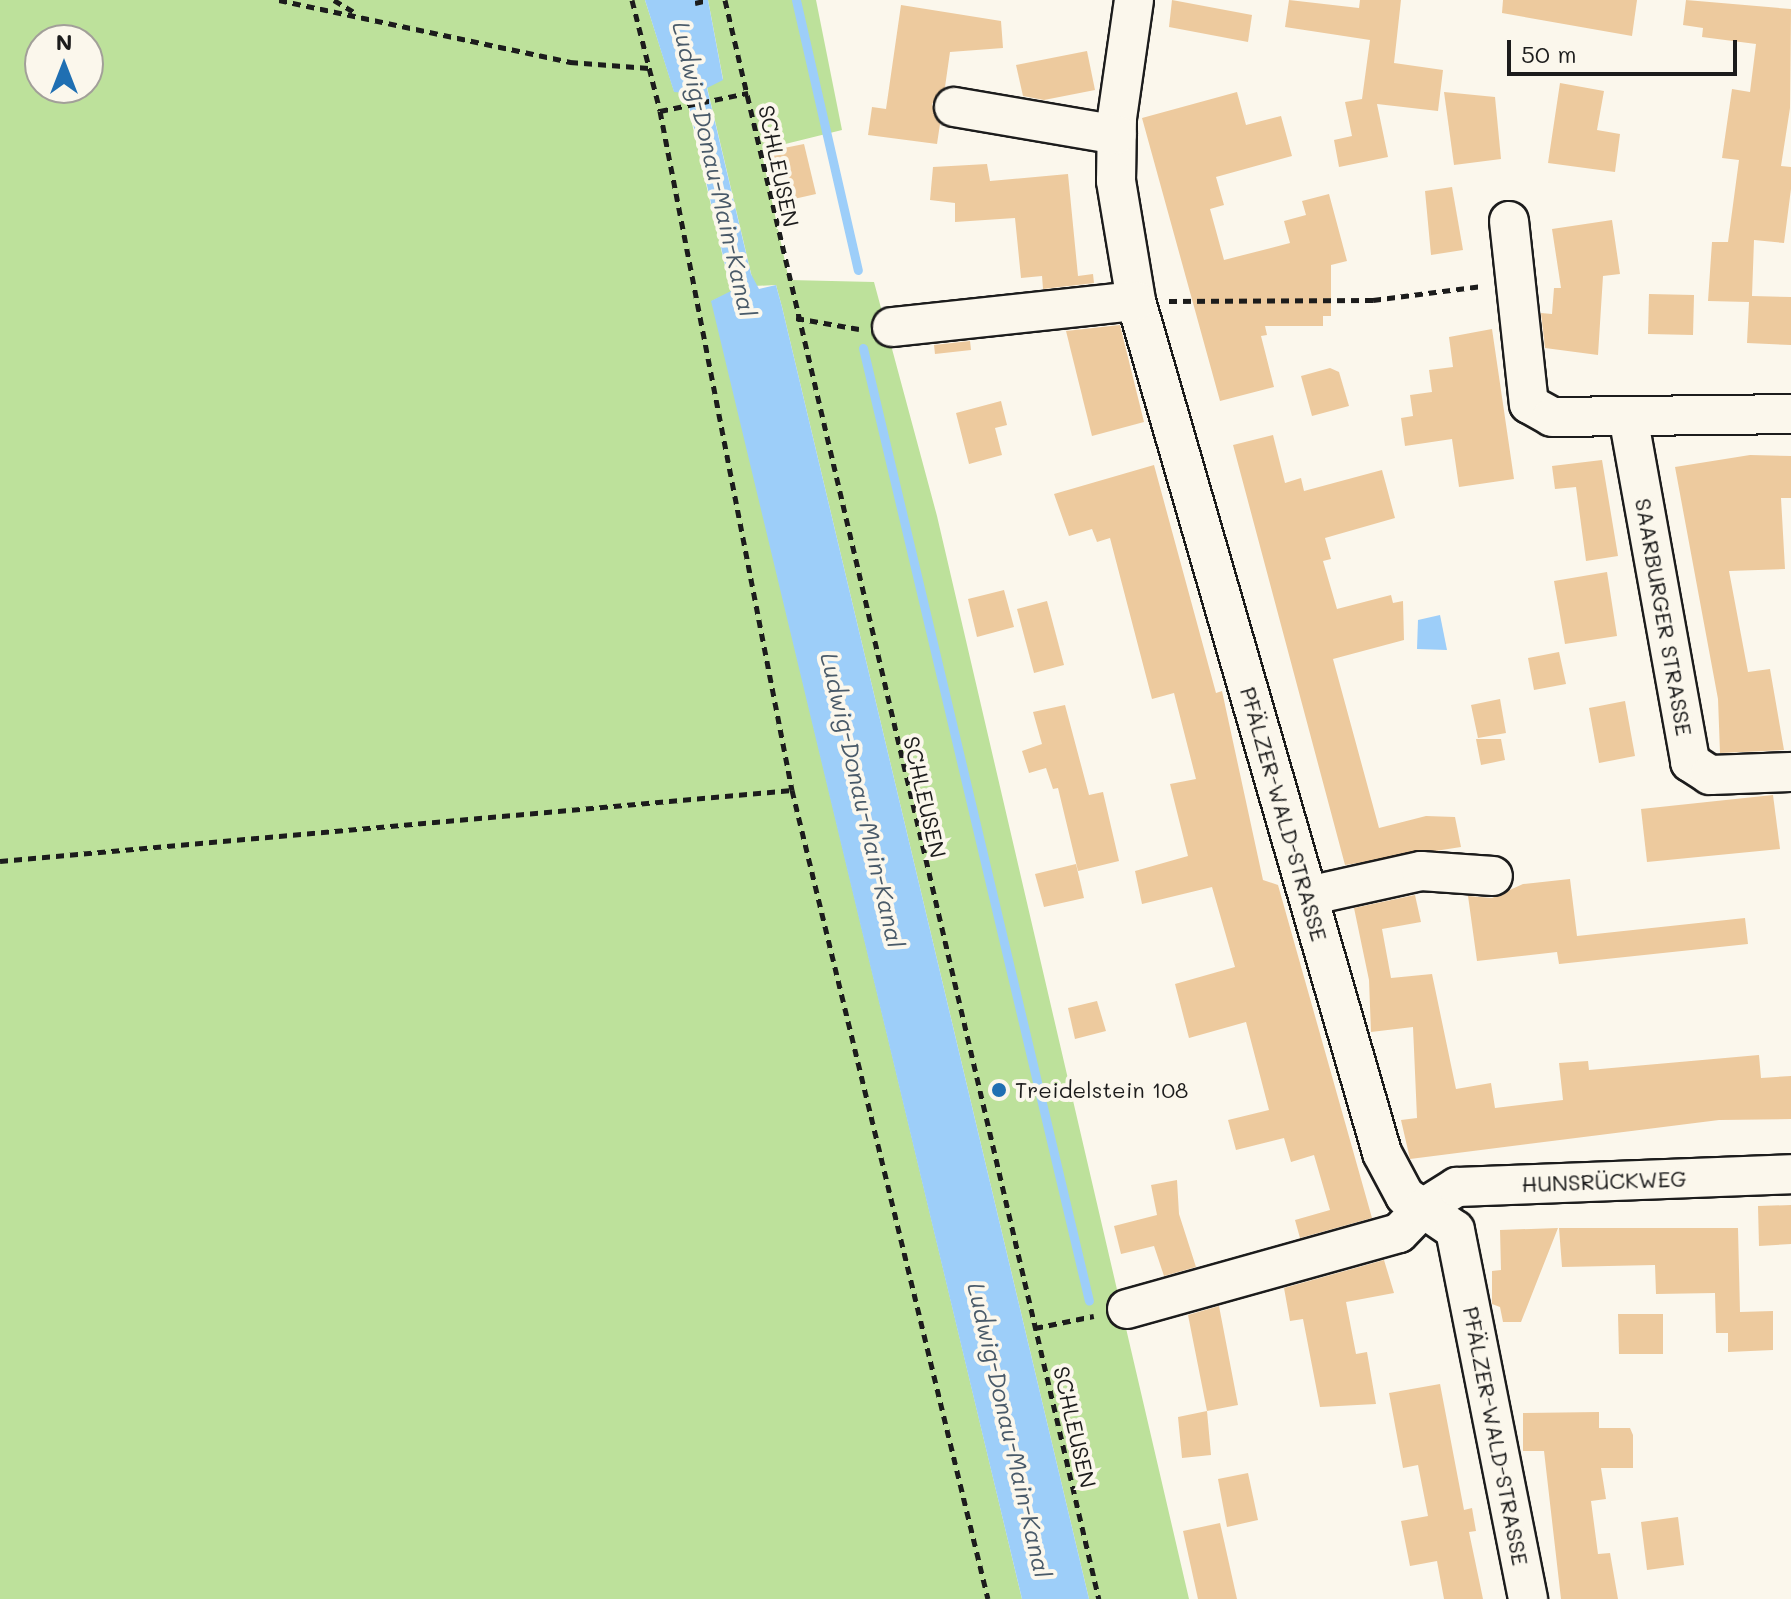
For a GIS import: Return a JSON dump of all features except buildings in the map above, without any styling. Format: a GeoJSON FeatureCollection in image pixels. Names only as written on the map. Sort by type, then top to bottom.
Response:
{"type":"FeatureCollection","features":[{"type":"Feature","properties":{"kind":"street","name":"PFÄLZER-WALD-STRASSE"},"geometry":{"type":"LineString","coordinates":[[1134,0],[1117,135],[1118,197],[1136,301],[1382,1153],[1405,1196],[1455,1230],[1459,1243],[1528,1599]]}},
{"type":"Feature","properties":{"kind":"street"},"geometry":{"type":"LineString","coordinates":[[954,107],[1117,135]]}},
{"type":"Feature","properties":{"kind":"street"},"geometry":{"type":"LineString","coordinates":[[1509,221],[1511,283],[1529,404],[1552,417],[1791,414]]}},
{"type":"Feature","properties":{"kind":"street"},"geometry":{"type":"LineString","coordinates":[[892,327],[1136,301]]}},
{"type":"Feature","properties":{"kind":"street","name":"SAARBURGER STRASSE"},"geometry":{"type":"LineString","coordinates":[[1628,416],[1690,762],[1710,775],[1791,772]]}},
{"type":"Feature","properties":{"kind":"street"},"geometry":{"type":"LineString","coordinates":[[1308,896],[1421,871],[1493,876]]}},
{"type":"Feature","properties":{"kind":"street","name":"HUNSRÜCKWEG"},"geometry":{"type":"LineString","coordinates":[[1127,1309],[1399,1233],[1423,1208],[1457,1187],[1791,1174]]}},
{"type":"Feature","properties":{"kind":"path"},"geometry":{"type":"LineString","coordinates":[[279,0],[570,62],[649,68]]}},
{"type":"Feature","properties":{"kind":"path"},"geometry":{"type":"LineString","coordinates":[[334,0],[363,17]]}},
{"type":"Feature","properties":{"kind":"path"},"geometry":{"type":"LineString","coordinates":[[632,0],[660,111],[792,790],[988,1599]]}},
{"type":"Feature","properties":{"kind":"path"},"geometry":{"type":"LineString","coordinates":[[695,3],[708,0]]}},
{"type":"Feature","properties":{"kind":"path","name":"SCHLEUSEN"},"geometry":{"type":"LineString","coordinates":[[725,0],[796,318],[1099,1599]]}},
{"type":"Feature","properties":{"kind":"path"},"geometry":{"type":"LineString","coordinates":[[660,111],[748,93]]}},
{"type":"Feature","properties":{"kind":"path"},"geometry":{"type":"LineString","coordinates":[[1136,301],[1373,300],[1511,283]]}},
{"type":"Feature","properties":{"kind":"path"},"geometry":{"type":"LineString","coordinates":[[796,318],[847,330],[892,327]]}},
{"type":"Feature","properties":{"kind":"path"},"geometry":{"type":"LineString","coordinates":[[0,861],[792,790]]}},
{"type":"Feature","properties":{"kind":"path"},"geometry":{"type":"LineString","coordinates":[[1035,1328],[1127,1309]]}},
{"type":"Feature","properties":{"kind":"green space"},"geometry":{"type":"Polygon","coordinates":[[[0,0],[645,0],[674,91],[685,93],[731,292],[712,301],[1022,1599],[0,1599],[0,0]]]}},
{"type":"Feature","properties":{"kind":"green space"},"geometry":{"type":"Polygon","coordinates":[[[708,0],[816,0],[842,130],[761,150],[789,280],[874,282],[937,516],[1189,1599],[1089,1599],[782,307],[776,285],[754,286],[707,87],[723,79],[708,0]]]}},
{"type":"Feature","properties":{"kind":"water","name":"Ludwig-Donau-Main-Kanal"},"geometry":{"type":"Polygon","coordinates":[[[645,0],[708,0],[723,80],[707,88],[751,274],[759,289],[776,285],[782,307],[1089,1599],[1022,1599],[711,301],[731,291],[686,93],[674,92],[645,0]]]}},
{"type":"Feature","properties":{"kind":"water"},"geometry":{"type":"Polygon","coordinates":[[[1440,615],[1447,650],[1417,649],[1418,620],[1440,615]]]}},
{"type":"Feature","properties":{"kind":"waterway"},"geometry":{"type":"LineString","coordinates":[[796,0],[858,270]]}},
{"type":"Feature","properties":{"kind":"waterway"},"geometry":{"type":"LineString","coordinates":[[863,348],[1089,1301]]}},
{"type":"Feature","properties":{"kind":"place","name":"Treidelstein 108"},"geometry":{"type":"Point","coordinates":[999,1090]}}]}
